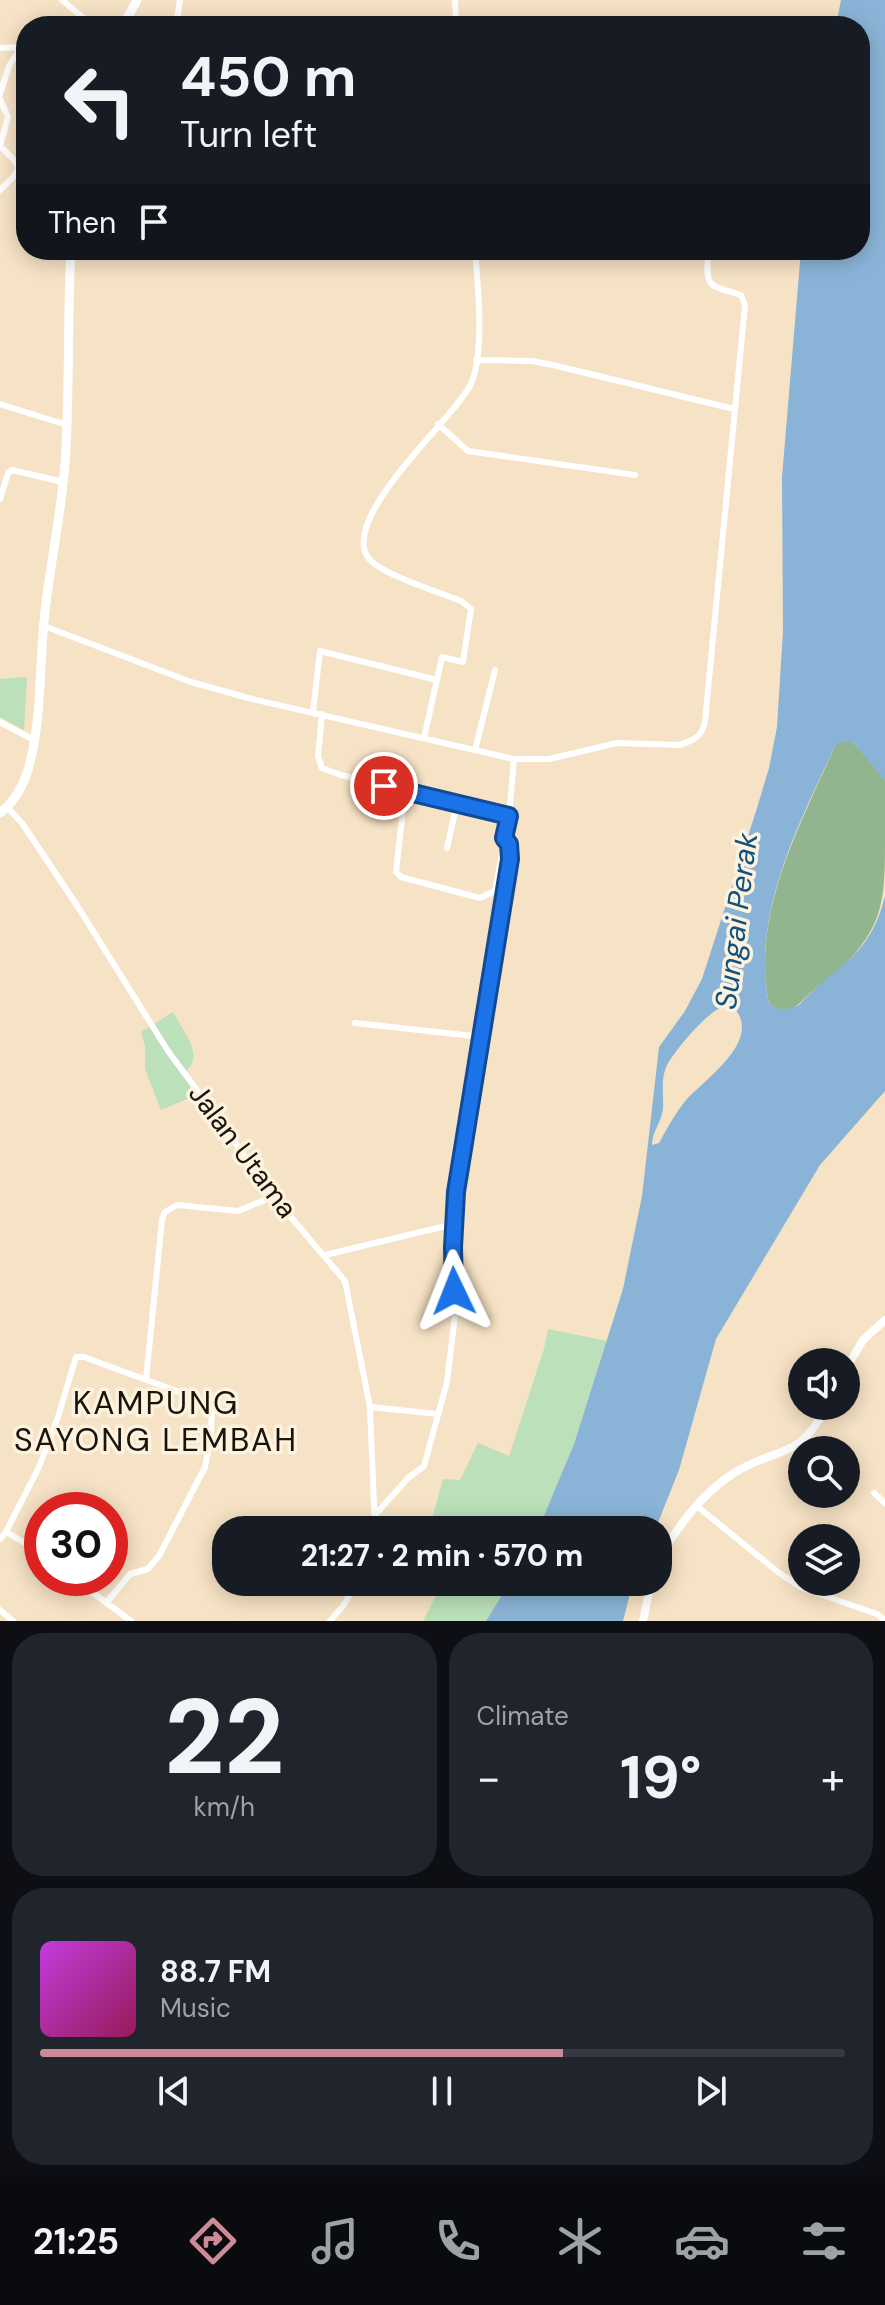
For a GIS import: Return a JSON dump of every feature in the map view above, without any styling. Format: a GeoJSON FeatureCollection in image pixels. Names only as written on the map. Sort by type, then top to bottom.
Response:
{"type":"FeatureCollection","features":[{"type":"Feature","properties":{"kind":"main road"},"geometry":{"type":"LineString","coordinates":[[4,810],[23,782],[34,740],[44,626],[63,482],[70,260]]}},
{"type":"Feature","properties":{"kind":"street"},"geometry":{"type":"LineString","coordinates":[[62,0],[81,16]]}},
{"type":"Feature","properties":{"kind":"street"},"geometry":{"type":"LineString","coordinates":[[16,58],[9,66],[0,97],[8,117],[0,146],[16,162]]}},
{"type":"Feature","properties":{"kind":"street"},"geometry":{"type":"LineString","coordinates":[[0,190],[16,176]]}},
{"type":"Feature","properties":{"kind":"street"},"geometry":{"type":"LineString","coordinates":[[424,738],[442,657],[463,662],[471,609],[461,601],[376,565],[369,559],[364,545],[368,526],[379,503],[410,458],[467,392],[476,360],[476,260]]}},
{"type":"Feature","properties":{"kind":"street"},"geometry":{"type":"LineString","coordinates":[[44,626],[191,682],[514,759],[549,759],[617,743],[680,745],[699,737],[703,731],[744,299],[741,295],[711,286],[708,260]]}},
{"type":"Feature","properties":{"kind":"street"},"geometry":{"type":"LineString","coordinates":[[476,360],[532,361],[734,409]]}},
{"type":"Feature","properties":{"kind":"street"},"geometry":{"type":"LineString","coordinates":[[0,404],[67,425]]}},
{"type":"Feature","properties":{"kind":"street"},"geometry":{"type":"LineString","coordinates":[[438,424],[468,451],[635,475]]}},
{"type":"Feature","properties":{"kind":"street"},"geometry":{"type":"LineString","coordinates":[[0,498],[8,473],[12,470],[63,482]]}},
{"type":"Feature","properties":{"kind":"street"},"geometry":{"type":"LineString","coordinates":[[313,712],[320,651],[437,680]]}},
{"type":"Feature","properties":{"kind":"street"},"geometry":{"type":"LineString","coordinates":[[475,750],[495,670]]}},
{"type":"Feature","properties":{"kind":"street"},"geometry":{"type":"LineString","coordinates":[[322,714],[318,756],[322,768],[509,816]]}},
{"type":"Feature","properties":{"kind":"street"},"geometry":{"type":"LineString","coordinates":[[0,722],[34,740]]}},
{"type":"Feature","properties":{"kind":"street"},"geometry":{"type":"LineString","coordinates":[[405,791],[396,872],[401,877],[480,898],[489,896],[495,891],[509,816],[514,759]]}},
{"type":"Feature","properties":{"kind":"street"},"geometry":{"type":"LineString","coordinates":[[447,848],[457,803]]}},
{"type":"Feature","properties":{"kind":"street","name":"Jalan Utama"},"geometry":{"type":"LineString","coordinates":[[4,810],[22,823],[168,1051],[272,1197],[345,1281],[370,1407],[376,1514]]}},
{"type":"Feature","properties":{"kind":"street"},"geometry":{"type":"LineString","coordinates":[[376,1514],[408,1478],[424,1466],[447,1382],[453,1336],[456,1192],[510,859],[509,844],[504,838]]}},
{"type":"Feature","properties":{"kind":"street"},"geometry":{"type":"LineString","coordinates":[[355,1023],[483,1037]]}},
{"type":"Feature","properties":{"kind":"street"},"geometry":{"type":"LineString","coordinates":[[146,1379],[165,1212],[177,1205],[238,1211],[272,1197]]}},
{"type":"Feature","properties":{"kind":"street"},"geometry":{"type":"LineString","coordinates":[[325,1255],[454,1224]]}},
{"type":"Feature","properties":{"kind":"street"},"geometry":{"type":"LineString","coordinates":[[858,1348],[885,1320]]}},
{"type":"Feature","properties":{"kind":"street"},"geometry":{"type":"LineString","coordinates":[[0,1539],[44,1455],[74,1359],[84,1357],[212,1404],[211,1437],[205,1467],[159,1556],[148,1569],[130,1574],[106,1603]]}},
{"type":"Feature","properties":{"kind":"street"},"geometry":{"type":"LineString","coordinates":[[370,1407],[438,1414]]}},
{"type":"Feature","properties":{"kind":"street"},"geometry":{"type":"LineString","coordinates":[[672,1535],[733,1474],[798,1446],[820,1420]]}},
{"type":"Feature","properties":{"kind":"street"},"geometry":{"type":"LineString","coordinates":[[874,1493],[885,1503]]}},
{"type":"Feature","properties":{"kind":"street"},"geometry":{"type":"LineString","coordinates":[[698,1507],[800,1587],[877,1614],[885,1620]]}},
{"type":"Feature","properties":{"kind":"street"},"geometry":{"type":"LineString","coordinates":[[6,1532],[24,1542]]}},
{"type":"Feature","properties":{"kind":"street"},"geometry":{"type":"LineString","coordinates":[[97,1596],[131,1621]]}},
{"type":"Feature","properties":{"kind":"street"},"geometry":{"type":"LineString","coordinates":[[330,1621],[349,1596]]}},
{"type":"Feature","properties":{"kind":"street"},"geometry":{"type":"LineString","coordinates":[[643,1621],[648,1596]]}},
{"type":"Feature","properties":{"kind":"street"},"geometry":{"type":"LineString","coordinates":[[0,1610],[13,1621]]}},
{"type":"Feature","properties":{"kind":"green space"},"geometry":{"type":"Polygon","coordinates":[[[27,677],[24,730],[0,717],[0,679],[27,677]]]}},
{"type":"Feature","properties":{"kind":"green space"},"geometry":{"type":"Polygon","coordinates":[[[848,740],[854,743],[885,781],[883,894],[874,924],[855,954],[795,1007],[784,1010],[769,1004],[765,970],[772,904],[794,840],[835,746],[848,740]]]}},
{"type":"Feature","properties":{"kind":"green space"},"geometry":{"type":"Polygon","coordinates":[[[173,1012],[193,1050],[191,1065],[185,1072],[199,1094],[161,1110],[145,1069],[145,1045],[141,1032],[173,1012]]]}},
{"type":"Feature","properties":{"kind":"green space"},"geometry":{"type":"Polygon","coordinates":[[[548,1329],[607,1341],[574,1444],[544,1516],[433,1516],[443,1479],[460,1480],[478,1443],[509,1456],[548,1329]]]}},
{"type":"Feature","properties":{"kind":"green space"},"geometry":{"type":"Polygon","coordinates":[[[436,1596],[501,1596],[486,1621],[423,1621],[436,1596]]]}},
{"type":"Feature","properties":{"kind":"water","name":"Sungai Perak"},"geometry":{"type":"Polygon","coordinates":[[[841,0],[885,0],[885,781],[854,743],[842,741],[835,746],[781,871],[772,904],[765,970],[769,1004],[784,1009],[799,1005],[861,947],[878,917],[885,896],[885,1091],[820,1165],[716,1339],[679,1470],[661,1516],[544,1516],[574,1444],[623,1289],[642,1196],[659,1047],[685,1011],[702,979],[769,768],[777,727],[783,631],[782,477],[800,260],[870,260],[870,16],[838,16],[841,0]],[[730,1004],[714,1012],[686,1039],[667,1065],[663,1109],[652,1145],[659,1143],[686,1100],[718,1069],[738,1043],[742,1030],[740,1017],[730,1004]]]}},
{"type":"Feature","properties":{"kind":"water"},"geometry":{"type":"Polygon","coordinates":[[[501,1596],[629,1596],[623,1621],[486,1621],[501,1596]]]}},
{"type":"Feature","properties":{"kind":"district","name":"KAMPUNG SAYONG LEMBAH"},"geometry":{"type":"Point","coordinates":[156,1422]}},
{"type":"Feature","properties":{"kind":"route"},"geometry":{"type":"LineString","coordinates":[[384,786],[509,816],[504,838],[509,844],[510,859],[456,1192],[454,1291]]}}]}
